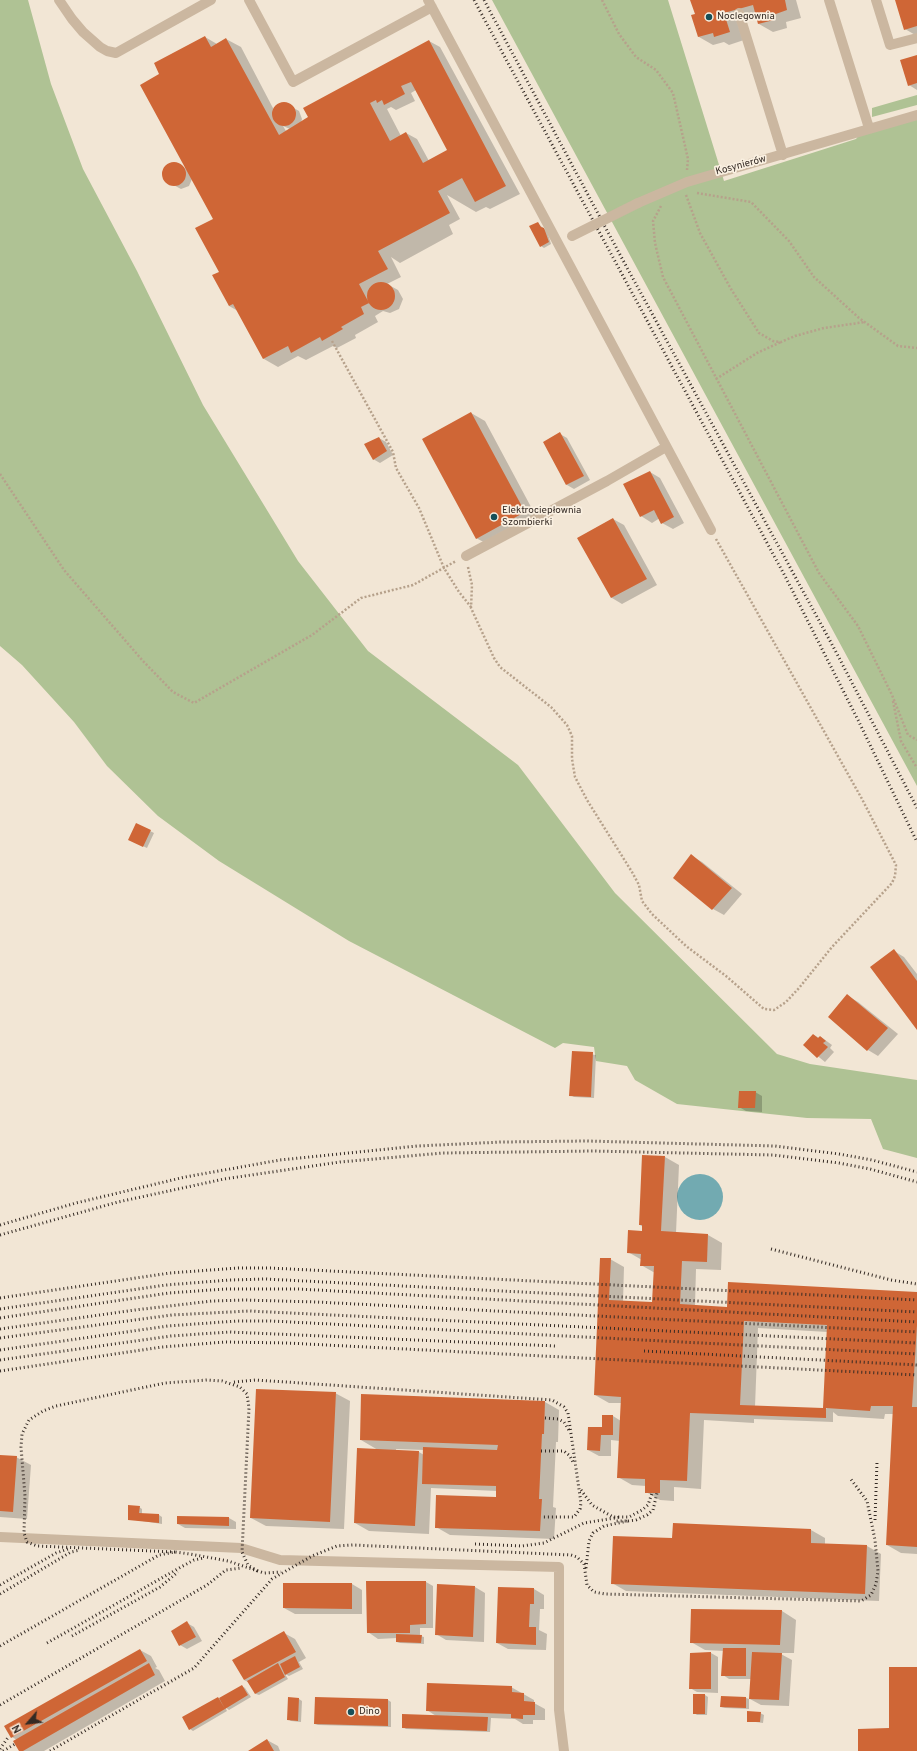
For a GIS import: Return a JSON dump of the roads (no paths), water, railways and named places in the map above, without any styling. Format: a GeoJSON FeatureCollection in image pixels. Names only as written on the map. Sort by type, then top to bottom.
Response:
{"type":"FeatureCollection","features":[{"type":"Feature","properties":{"kind":"street"},"geometry":{"type":"LineString","coordinates":[[59,0],[83,32],[100,47],[107,51],[116,53],[211,0]]}},
{"type":"Feature","properties":{"kind":"street"},"geometry":{"type":"LineString","coordinates":[[249,0],[293,82],[430,3],[711,530]]}},
{"type":"Feature","properties":{"kind":"street"},"geometry":{"type":"LineString","coordinates":[[829,0],[870,128]]}},
{"type":"Feature","properties":{"kind":"street"},"geometry":{"type":"LineString","coordinates":[[876,0],[890,45],[917,38]]}},
{"type":"Feature","properties":{"kind":"street"},"geometry":{"type":"LineString","coordinates":[[739,13],[783,155]]}},
{"type":"Feature","properties":{"kind":"street","name":"Kosynierów"},"geometry":{"type":"LineString","coordinates":[[558,244],[638,203],[783,155],[917,115]]}},
{"type":"Feature","properties":{"kind":"street"},"geometry":{"type":"LineString","coordinates":[[466,556],[607,481],[666,447]]}},
{"type":"Feature","properties":{"kind":"street"},"geometry":{"type":"LineString","coordinates":[[0,1537],[241,1548],[280,1560],[559,1567],[559,1710],[564,1751]]}},
{"type":"Feature","properties":{"kind":"water"},"geometry":{"type":"Polygon","coordinates":[[[695,1174],[705,1174],[713,1178],[719,1184],[723,1192],[723,1202],[719,1210],[713,1216],[705,1220],[695,1220],[687,1216],[681,1210],[677,1202],[677,1192],[681,1184],[687,1178],[695,1174]]]}},
{"type":"Feature","properties":{"kind":"railway"},"geometry":{"type":"LineString","coordinates":[[474,0],[786,578],[858,720],[917,842]]}},
{"type":"Feature","properties":{"kind":"railway"},"geometry":{"type":"LineString","coordinates":[[484,0],[618,251],[835,650],[917,808]]}},
{"type":"Feature","properties":{"kind":"railway"},"geometry":{"type":"LineString","coordinates":[[0,1225],[76,1203],[185,1177],[280,1160],[417,1146],[502,1142],[587,1141],[775,1146],[839,1154],[872,1160],[917,1172]]}},
{"type":"Feature","properties":{"kind":"railway"},"geometry":{"type":"LineString","coordinates":[[0,1235],[118,1202],[224,1179],[340,1162],[443,1153],[593,1151],[773,1155],[839,1163],[870,1169],[917,1182]]}},
{"type":"Feature","properties":{"kind":"railway"},"geometry":{"type":"LineString","coordinates":[[771,1249],[891,1280],[917,1284]]}},
{"type":"Feature","properties":{"kind":"railway"},"geometry":{"type":"LineString","coordinates":[[0,1298],[170,1273],[238,1268],[270,1268],[917,1300]]}},
{"type":"Feature","properties":{"kind":"railway"},"geometry":{"type":"LineString","coordinates":[[0,1309],[166,1285],[265,1279],[917,1312]]}},
{"type":"Feature","properties":{"kind":"railway"},"geometry":{"type":"LineString","coordinates":[[0,1318],[169,1293],[225,1289],[298,1289],[917,1322]]}},
{"type":"Feature","properties":{"kind":"railway"},"geometry":{"type":"LineString","coordinates":[[0,1329],[135,1310],[212,1301],[244,1300],[316,1302],[917,1332]]}},
{"type":"Feature","properties":{"kind":"railway"},"geometry":{"type":"LineString","coordinates":[[0,1338],[172,1315],[249,1311],[917,1343]]}},
{"type":"Feature","properties":{"kind":"railway"},"geometry":{"type":"LineString","coordinates":[[0,1350],[168,1326],[237,1321],[271,1321],[917,1354]]}},
{"type":"Feature","properties":{"kind":"railway"},"geometry":{"type":"LineString","coordinates":[[0,1360],[171,1336],[229,1332],[556,1346]]}},
{"type":"Feature","properties":{"kind":"railway"},"geometry":{"type":"LineString","coordinates":[[0,1371],[162,1347],[225,1342],[287,1343],[917,1375]]}},
{"type":"Feature","properties":{"kind":"railway"},"geometry":{"type":"LineString","coordinates":[[644,1351],[917,1365]]}},
{"type":"Feature","properties":{"kind":"railway"},"geometry":{"type":"LineString","coordinates":[[175,1552],[37,1546],[27,1542],[24,1533],[25,1496],[21,1447],[22,1434],[29,1420],[43,1411],[56,1406],[165,1383],[207,1380],[222,1381],[240,1387],[247,1394],[249,1408],[242,1552],[248,1565],[259,1572]]}},
{"type":"Feature","properties":{"kind":"railway"},"geometry":{"type":"LineString","coordinates":[[234,1382],[256,1380],[552,1400],[564,1407],[568,1413],[581,1503],[580,1509],[574,1517],[541,1517]]}},
{"type":"Feature","properties":{"kind":"railway"},"geometry":{"type":"LineString","coordinates":[[545,1418],[558,1419],[564,1422],[570,1432]]}},
{"type":"Feature","properties":{"kind":"railway"},"geometry":{"type":"LineString","coordinates":[[541,1451],[564,1451],[570,1456],[574,1464]]}},
{"type":"Feature","properties":{"kind":"railway"},"geometry":{"type":"LineString","coordinates":[[875,1520],[877,1462]]}},
{"type":"Feature","properties":{"kind":"railway"},"geometry":{"type":"LineString","coordinates":[[50,1751],[194,1668],[272,1579],[312,1556],[337,1546],[353,1545],[571,1555],[577,1557],[584,1564],[587,1585],[594,1592],[605,1594],[861,1601],[871,1595],[876,1584],[878,1571],[875,1540],[867,1501],[850,1478]]}},
{"type":"Feature","properties":{"kind":"railway"},"geometry":{"type":"LineString","coordinates":[[581,1490],[592,1505],[613,1517],[629,1517],[642,1510],[648,1505],[652,1493]]}},
{"type":"Feature","properties":{"kind":"railway"},"geometry":{"type":"LineString","coordinates":[[628,1521],[636,1520],[647,1515],[653,1510],[657,1493]]}},
{"type":"Feature","properties":{"kind":"railway"},"geometry":{"type":"LineString","coordinates":[[475,1544],[522,1546],[544,1543],[584,1523],[621,1517]]}},
{"type":"Feature","properties":{"kind":"railway"},"geometry":{"type":"LineString","coordinates":[[586,1568],[589,1541],[593,1533],[604,1526],[628,1521],[614,1521]]}},
{"type":"Feature","properties":{"kind":"railway"},"geometry":{"type":"LineString","coordinates":[[0,1585],[56,1553],[68,1549]]}},
{"type":"Feature","properties":{"kind":"railway"},"geometry":{"type":"LineString","coordinates":[[0,1594],[71,1552],[80,1550]]}},
{"type":"Feature","properties":{"kind":"railway"},"geometry":{"type":"LineString","coordinates":[[0,1646],[159,1555],[175,1552],[190,1554],[228,1561],[264,1573],[281,1572]]}},
{"type":"Feature","properties":{"kind":"railway"},"geometry":{"type":"LineString","coordinates":[[47,1643],[181,1567],[194,1560],[204,1558]]}},
{"type":"Feature","properties":{"kind":"railway"},"geometry":{"type":"LineString","coordinates":[[0,1705],[207,1585],[226,1570],[241,1568]]}},
{"type":"Feature","properties":{"kind":"railway"},"geometry":{"type":"LineString","coordinates":[[72,1636],[160,1587],[178,1572]]}},
{"type":"Feature","properties":{"kind":"railway"},"geometry":{"type":"LineString","coordinates":[[0,1749],[9,1736]]}},
{"type":"Feature","properties":{"kind":"railway"},"geometry":{"type":"LineString","coordinates":[[3,1751],[15,1744]]}},
{"type":"Feature","properties":{"kind":"place","name":"Noclegownia"},"geometry":{"type":"Point","coordinates":[709,17]}},
{"type":"Feature","properties":{"kind":"place","name":"Elektrociepłownia Szombierki"},"geometry":{"type":"Point","coordinates":[494,517]}},
{"type":"Feature","properties":{"kind":"place","name":"Dino"},"geometry":{"type":"Point","coordinates":[351,1712]}}]}
